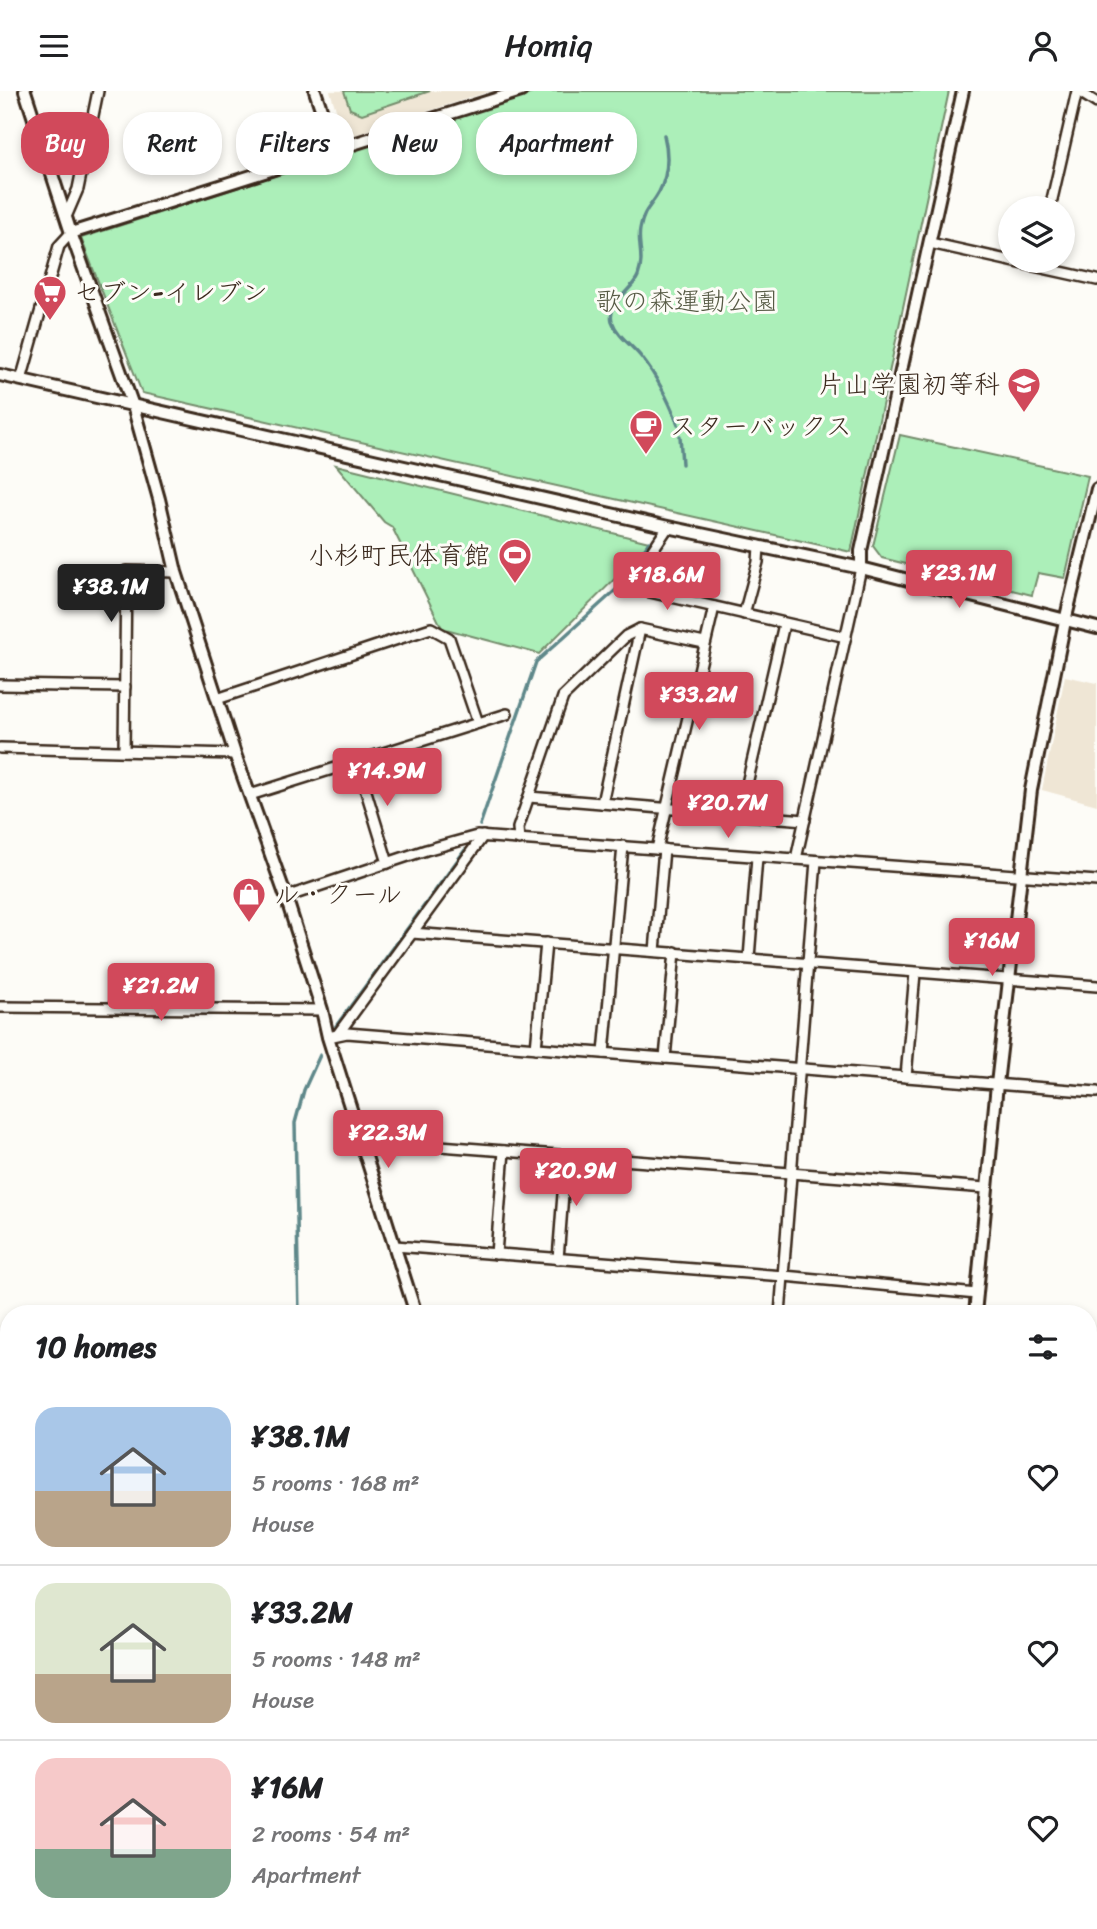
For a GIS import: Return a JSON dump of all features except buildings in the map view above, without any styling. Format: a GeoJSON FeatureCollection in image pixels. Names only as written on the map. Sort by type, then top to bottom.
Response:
{"type":"FeatureCollection","features":[{"type":"Feature","properties":{"kind":"street"},"geometry":{"type":"LineString","coordinates":[[25,91],[71,233],[132,406],[159,499],[176,572],[235,754],[333,1036],[413,1305]]}},
{"type":"Feature","properties":{"kind":"street"},"geometry":{"type":"LineString","coordinates":[[66,217],[78,189],[98,91]]}},
{"type":"Feature","properties":{"kind":"street"},"geometry":{"type":"LineString","coordinates":[[315,91],[322,112]]}},
{"type":"Feature","properties":{"kind":"street"},"geometry":{"type":"LineString","coordinates":[[354,144],[521,91]]}},
{"type":"Feature","properties":{"kind":"street"},"geometry":{"type":"LineString","coordinates":[[796,859],[963,91]]}},
{"type":"Feature","properties":{"kind":"street"},"geometry":{"type":"LineString","coordinates":[[1053,196],[1077,91],[1097,103]]}},
{"type":"Feature","properties":{"kind":"street"},"geometry":{"type":"LineString","coordinates":[[22,380],[59,246],[71,233],[255,175]]}},
{"type":"Feature","properties":{"kind":"street"},"geometry":{"type":"LineString","coordinates":[[930,243],[998,256]]}},
{"type":"Feature","properties":{"kind":"street"},"geometry":{"type":"LineString","coordinates":[[1069,273],[1097,281]]}},
{"type":"Feature","properties":{"kind":"street"},"geometry":{"type":"LineString","coordinates":[[0,375],[668,527],[861,568],[1097,628]]}},
{"type":"Feature","properties":{"kind":"street"},"geometry":{"type":"LineString","coordinates":[[976,1305],[996,1084],[1031,790],[1065,621],[1097,489]]}},
{"type":"Feature","properties":{"kind":"street"},"geometry":{"type":"LineString","coordinates":[[668,527],[628,587],[846,637]]}},
{"type":"Feature","properties":{"kind":"street"},"geometry":{"type":"LineString","coordinates":[[744,614],[758,562],[759,546]]}},
{"type":"Feature","properties":{"kind":"street"},"geometry":{"type":"LineString","coordinates":[[124,751],[126,571],[176,572]]}},
{"type":"Feature","properties":{"kind":"street"},"geometry":{"type":"LineString","coordinates":[[655,951],[666,807],[713,607]]}},
{"type":"Feature","properties":{"kind":"street"},"geometry":{"type":"LineString","coordinates":[[740,814],[784,624]]}},
{"type":"Feature","properties":{"kind":"street"},"geometry":{"type":"LineString","coordinates":[[217,699],[432,628],[449,638],[478,723]]}},
{"type":"Feature","properties":{"kind":"street"},"geometry":{"type":"LineString","coordinates":[[519,840],[518,828],[563,697],[626,636],[640,629],[704,643]]}},
{"type":"Feature","properties":{"kind":"street"},"geometry":{"type":"LineString","coordinates":[[601,803],[640,629]]}},
{"type":"Feature","properties":{"kind":"street"},"geometry":{"type":"LineString","coordinates":[[0,685],[125,687]]}},
{"type":"Feature","properties":{"kind":"street"},"geometry":{"type":"LineString","coordinates":[[250,795],[507,714]]}},
{"type":"Feature","properties":{"kind":"street"},"geometry":{"type":"LineString","coordinates":[[0,748],[235,754]]}},
{"type":"Feature","properties":{"kind":"street"},"geometry":{"type":"LineString","coordinates":[[357,762],[388,863]]}},
{"type":"Feature","properties":{"kind":"street"},"geometry":{"type":"LineString","coordinates":[[529,797],[806,820]]}},
{"type":"Feature","properties":{"kind":"street"},"geometry":{"type":"LineString","coordinates":[[286,897],[426,850],[483,837],[1097,881]]}},
{"type":"Feature","properties":{"kind":"street"},"geometry":{"type":"LineString","coordinates":[[333,1036],[483,837]]}},
{"type":"Feature","properties":{"kind":"street"},"geometry":{"type":"LineString","coordinates":[[604,1053],[623,846]]}},
{"type":"Feature","properties":{"kind":"street"},"geometry":{"type":"LineString","coordinates":[[749,958],[757,857]]}},
{"type":"Feature","properties":{"kind":"street"},"geometry":{"type":"LineString","coordinates":[[781,1305],[816,860]]}},
{"type":"Feature","properties":{"kind":"street"},"geometry":{"type":"LineString","coordinates":[[412,933],[1097,986]]}},
{"type":"Feature","properties":{"kind":"street"},"geometry":{"type":"LineString","coordinates":[[536,1048],[547,943]]}},
{"type":"Feature","properties":{"kind":"street"},"geometry":{"type":"LineString","coordinates":[[664,1058],[675,952]]}},
{"type":"Feature","properties":{"kind":"street"},"geometry":{"type":"LineString","coordinates":[[906,1077],[915,973]]}},
{"type":"Feature","properties":{"kind":"street"},"geometry":{"type":"LineString","coordinates":[[0,1007],[322,1010]]}},
{"type":"Feature","properties":{"kind":"street"},"geometry":{"type":"LineString","coordinates":[[333,1036],[536,1048],[1097,1092]]}},
{"type":"Feature","properties":{"kind":"street"},"geometry":{"type":"LineString","coordinates":[[362,1140],[986,1188]]}},
{"type":"Feature","properties":{"kind":"street"},"geometry":{"type":"LineString","coordinates":[[496,1254],[504,1151]]}},
{"type":"Feature","properties":{"kind":"street"},"geometry":{"type":"LineString","coordinates":[[558,1259],[566,1155]]}},
{"type":"Feature","properties":{"kind":"street"},"geometry":{"type":"LineString","coordinates":[[395,1246],[977,1294]]}},
{"type":"Feature","properties":{"kind":"shaded area"},"geometry":{"type":"Polygon","coordinates":[[[330,91],[491,91],[426,112],[368,112],[368,131],[354,135],[354,112],[337,112],[330,91]]]}},
{"type":"Feature","properties":{"kind":"shaded area"},"geometry":{"type":"Polygon","coordinates":[[[1065,676],[1097,683],[1097,805],[1042,790],[1065,676]]]}},
{"type":"Feature","properties":{"kind":"green space"},"geometry":{"type":"Polygon","coordinates":[[[344,91],[430,91],[362,114],[350,109],[344,91]]]}},
{"type":"Feature","properties":{"kind":"green space","name":"歌の森運動公園"},"geometry":{"type":"Polygon","coordinates":[[[539,91],[949,91],[851,552],[142,393],[81,238],[277,175],[354,175],[354,150],[368,146],[368,175],[462,175],[462,116],[539,91]]]}},
{"type":"Feature","properties":{"kind":"green space"},"geometry":{"type":"Polygon","coordinates":[[[900,435],[1088,476],[1065,578],[1038,573],[1032,595],[882,558],[873,546],[900,435]]]}},
{"type":"Feature","properties":{"kind":"green space","name":"小杉町民体育館"},"geometry":{"type":"Polygon","coordinates":[[[336,465],[652,542],[539,654],[442,628],[392,527],[384,522],[336,465]]]}},
{"type":"Feature","properties":{"kind":"waterway"},"geometry":{"type":"LineString","coordinates":[[664,135],[667,150],[666,171],[659,192],[642,222],[638,276],[616,302],[611,314],[618,331],[658,381],[678,424]]}},
{"type":"Feature","properties":{"kind":"waterway"},"geometry":{"type":"LineString","coordinates":[[680,436],[682,464]]}},
{"type":"Feature","properties":{"kind":"waterway"},"geometry":{"type":"LineString","coordinates":[[480,825],[536,662],[618,588],[649,542]]}},
{"type":"Feature","properties":{"kind":"waterway"},"geometry":{"type":"LineString","coordinates":[[336,1026],[465,850]]}},
{"type":"Feature","properties":{"kind":"waterway"},"geometry":{"type":"LineString","coordinates":[[299,1305],[295,1123],[304,1090],[320,1055]]}},
{"type":"Feature","properties":{"kind":"place","name":"セブン-イレブン"},"geometry":{"type":"Point","coordinates":[50,322]}},
{"type":"Feature","properties":{"kind":"place","name":"片山学園初等科"},"geometry":{"type":"Point","coordinates":[1024,414]}},
{"type":"Feature","properties":{"kind":"place","name":"スターバックス"},"geometry":{"type":"Point","coordinates":[646,456]}},
{"type":"Feature","properties":{"kind":"place","name":"小杉町民体育館"},"geometry":{"type":"Point","coordinates":[515,585]}},
{"type":"Feature","properties":{"kind":"place","name":"ル・クール"},"geometry":{"type":"Point","coordinates":[249,924]}}]}
